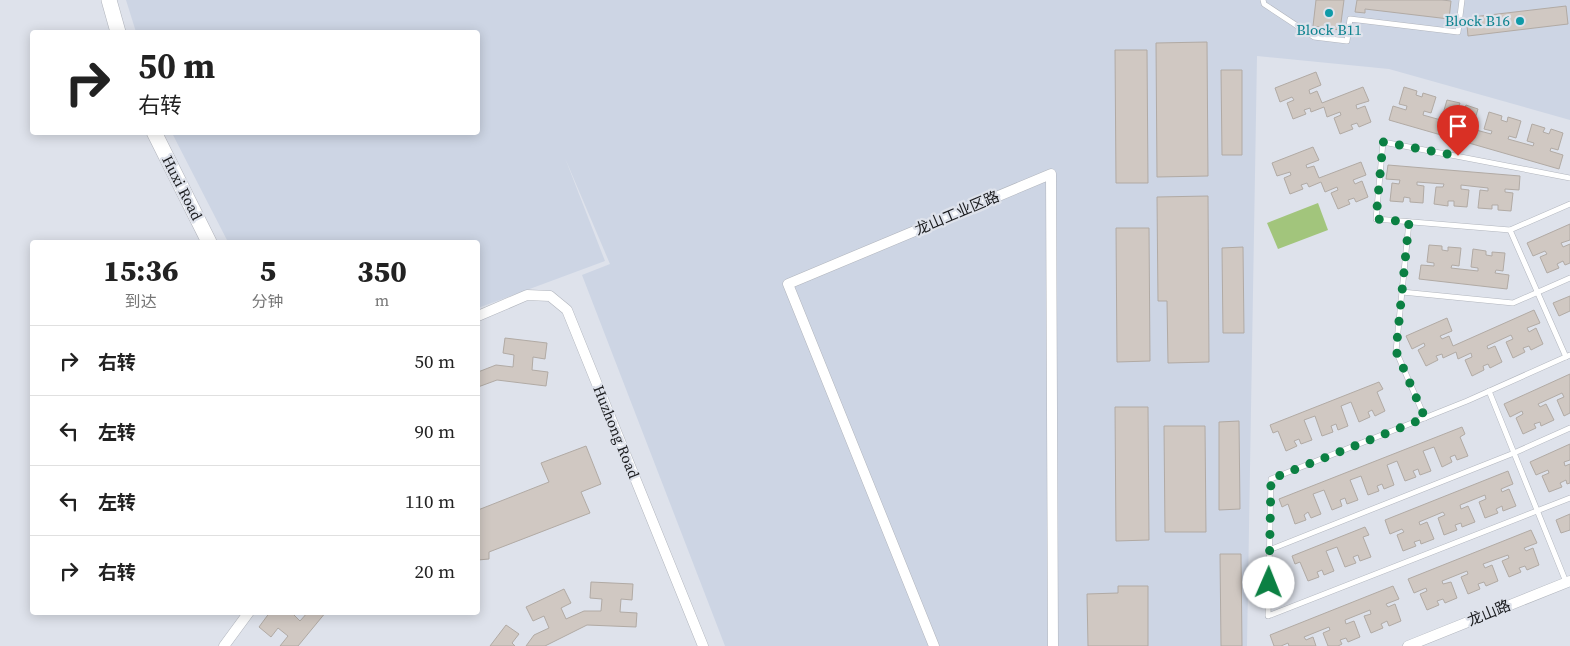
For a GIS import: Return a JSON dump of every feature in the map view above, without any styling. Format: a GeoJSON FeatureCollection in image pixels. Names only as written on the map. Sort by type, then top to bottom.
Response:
{"type":"FeatureCollection","features":[{"type":"Feature","properties":{"kind":"street"},"geometry":{"type":"LineString","coordinates":[[109,0],[117,30]]}},
{"type":"Feature","properties":{"kind":"street","name":"Huxi Road"},"geometry":{"type":"LineString","coordinates":[[156,135],[208,240]]}},
{"type":"Feature","properties":{"kind":"street","name":"龙山工业区路"},"geometry":{"type":"LineString","coordinates":[[934,646],[788,284],[1051,174],[1053,646]]}},
{"type":"Feature","properties":{"kind":"street","name":"Huzhong Road"},"geometry":{"type":"LineString","coordinates":[[480,315],[527,295],[550,296],[567,310],[702,646]]}},
{"type":"Feature","properties":{"kind":"street","name":"龙山路"},"geometry":{"type":"LineString","coordinates":[[1408,646],[1568,582]]}},
{"type":"Feature","properties":{"kind":"street"},"geometry":{"type":"LineString","coordinates":[[224,646],[247,615]]}},
{"type":"Feature","properties":{"kind":"lane"},"geometry":{"type":"LineString","coordinates":[[1263,0],[1264,4],[1314,37],[1347,41],[1350,19],[1458,32],[1462,0]]}},
{"type":"Feature","properties":{"kind":"lane"},"geometry":{"type":"LineString","coordinates":[[1570,178],[1383,142],[1376,219],[1510,230],[1570,204]]}},
{"type":"Feature","properties":{"kind":"lane"},"geometry":{"type":"LineString","coordinates":[[1409,222],[1396,351],[1425,418]]}},
{"type":"Feature","properties":{"kind":"lane"},"geometry":{"type":"LineString","coordinates":[[1510,230],[1568,356],[1425,418],[1271,479],[1268,616],[1570,498]]}},
{"type":"Feature","properties":{"kind":"lane"},"geometry":{"type":"LineString","coordinates":[[1402,292],[1513,303],[1570,278]]}},
{"type":"Feature","properties":{"kind":"lane"},"geometry":{"type":"LineString","coordinates":[[1489,391],[1537,512],[1568,582]]}},
{"type":"Feature","properties":{"kind":"lane"},"geometry":{"type":"LineString","coordinates":[[1270,550],[1514,453],[1570,428]]}},
{"type":"Feature","properties":{"kind":"shaded area"},"geometry":{"type":"Polygon","coordinates":[[[126,0],[1570,0],[1570,120],[1389,69],[1257,56],[1247,646],[725,646],[582,275],[610,264],[565,158],[605,261],[480,307],[480,240],[227,240],[173,135],[480,135],[480,30],[135,30],[126,0]]]}},
{"type":"Feature","properties":{"kind":"green space"},"geometry":{"type":"Polygon","coordinates":[[[1318,203],[1328,230],[1278,249],[1267,223],[1318,203]]]}},
{"type":"Feature","properties":{"kind":"building","name":"Block B11"},"geometry":{"type":"Polygon","coordinates":[[[1316,0],[1344,0],[1340,30],[1313,26],[1316,0]]]}},
{"type":"Feature","properties":{"kind":"building"},"geometry":{"type":"Polygon","coordinates":[[[1357,0],[1451,1],[1449,19],[1365,9],[1365,13],[1355,12],[1357,0]]]}},
{"type":"Feature","properties":{"kind":"building","name":"Block B16"},"geometry":{"type":"Polygon","coordinates":[[[1566,6],[1568,24],[1468,36],[1467,25],[1472,24],[1472,17],[1566,6]]]}},
{"type":"Feature","properties":{"kind":"building"},"geometry":{"type":"Polygon","coordinates":[[[1207,42],[1208,176],[1157,177],[1156,43],[1207,42]]]}},
{"type":"Feature","properties":{"kind":"building"},"geometry":{"type":"Polygon","coordinates":[[[1115,50],[1147,50],[1148,183],[1116,183],[1115,50]]]}},
{"type":"Feature","properties":{"kind":"building"},"geometry":{"type":"Polygon","coordinates":[[[1221,70],[1242,70],[1242,155],[1222,155],[1221,70]]]}},
{"type":"Feature","properties":{"kind":"building"},"geometry":{"type":"Polygon","coordinates":[[[1316,72],[1321,85],[1309,90],[1310,94],[1317,91],[1322,103],[1363,87],[1369,101],[1356,105],[1357,109],[1365,106],[1371,122],[1359,127],[1357,123],[1351,125],[1353,129],[1340,134],[1334,118],[1341,115],[1340,112],[1327,117],[1324,107],[1311,112],[1310,108],[1304,110],[1306,114],[1293,119],[1287,103],[1294,100],[1292,97],[1280,102],[1275,88],[1316,72]]]}},
{"type":"Feature","properties":{"kind":"building"},"geometry":{"type":"Polygon","coordinates":[[[1404,87],[1417,91],[1416,95],[1422,97],[1423,93],[1436,97],[1431,113],[1424,111],[1423,115],[1448,122],[1449,119],[1442,117],[1447,100],[1460,103],[1458,108],[1464,109],[1466,105],[1478,109],[1473,126],[1466,123],[1465,127],[1491,134],[1492,131],[1484,129],[1489,112],[1502,116],[1501,120],[1507,122],[1508,117],[1521,121],[1516,138],[1509,136],[1508,139],[1533,146],[1534,143],[1527,141],[1532,124],[1545,128],[1543,132],[1549,134],[1551,129],[1563,133],[1558,150],[1551,148],[1550,151],[1563,155],[1559,169],[1389,120],[1393,106],[1406,110],[1407,106],[1399,104],[1404,87]]]}},
{"type":"Feature","properties":{"kind":"building"},"geometry":{"type":"Polygon","coordinates":[[[1313,147],[1319,160],[1306,165],[1307,168],[1314,166],[1319,178],[1361,162],[1366,175],[1353,180],[1355,184],[1362,181],[1368,197],[1356,202],[1354,198],[1348,200],[1350,204],[1338,209],[1331,193],[1338,190],[1337,187],[1325,192],[1321,182],[1309,187],[1307,183],[1301,185],[1303,189],[1290,194],[1284,178],[1291,175],[1290,172],[1277,176],[1272,163],[1313,147]]]}},
{"type":"Feature","properties":{"kind":"building"},"geometry":{"type":"Polygon","coordinates":[[[1388,165],[1520,176],[1519,190],[1505,189],[1505,192],[1513,193],[1511,211],[1498,210],[1498,205],[1492,205],[1492,209],[1478,208],[1480,190],[1488,191],[1488,188],[1461,185],[1461,189],[1469,190],[1467,207],[1454,206],[1454,201],[1448,201],[1448,206],[1434,204],[1436,187],[1443,187],[1444,184],[1417,182],[1417,185],[1424,186],[1423,203],[1410,202],[1410,198],[1404,197],[1403,202],[1390,201],[1392,183],[1399,184],[1400,180],[1386,179],[1388,165]]]}},
{"type":"Feature","properties":{"kind":"building"},"geometry":{"type":"Polygon","coordinates":[[[1208,196],[1209,362],[1168,363],[1167,301],[1158,301],[1157,197],[1208,196]]]}},
{"type":"Feature","properties":{"kind":"building"},"geometry":{"type":"Polygon","coordinates":[[[1570,224],[1570,240],[1561,243],[1563,247],[1570,244],[1570,263],[1565,265],[1563,261],[1557,264],[1559,268],[1547,273],[1540,257],[1547,254],[1545,251],[1533,256],[1527,243],[1570,224]]]}},
{"type":"Feature","properties":{"kind":"building"},"geometry":{"type":"Polygon","coordinates":[[[1116,228],[1149,228],[1150,361],[1117,362],[1116,228]]]}},
{"type":"Feature","properties":{"kind":"building"},"geometry":{"type":"Polygon","coordinates":[[[1429,245],[1442,246],[1442,250],[1448,251],[1448,247],[1461,248],[1459,266],[1452,265],[1451,268],[1478,271],[1478,268],[1471,267],[1473,249],[1486,251],[1486,255],[1492,256],[1492,252],[1505,253],[1503,271],[1496,270],[1495,273],[1509,275],[1507,289],[1419,279],[1421,265],[1434,266],[1434,263],[1427,262],[1429,245]]]}},
{"type":"Feature","properties":{"kind":"building"},"geometry":{"type":"Polygon","coordinates":[[[1243,247],[1244,333],[1223,333],[1222,248],[1243,247]]]}},
{"type":"Feature","properties":{"kind":"building"},"geometry":{"type":"Polygon","coordinates":[[[1570,296],[1570,311],[1559,316],[1553,303],[1570,296]]]}},
{"type":"Feature","properties":{"kind":"building"},"geometry":{"type":"Polygon","coordinates":[[[1534,310],[1540,323],[1527,328],[1529,332],[1536,328],[1543,344],[1531,350],[1529,346],[1523,348],[1525,352],[1513,358],[1506,342],[1513,339],[1511,335],[1487,346],[1488,349],[1495,346],[1502,362],[1490,368],[1488,364],[1483,366],[1484,370],[1472,376],[1465,360],[1472,357],[1471,353],[1458,359],[1456,352],[1443,358],[1442,354],[1436,356],[1438,360],[1426,366],[1418,350],[1425,346],[1424,343],[1412,349],[1406,336],[1447,318],[1452,331],[1440,336],[1442,339],[1449,336],[1453,346],[1534,310]]]}},
{"type":"Feature","properties":{"kind":"building"},"geometry":{"type":"Polygon","coordinates":[[[505,338],[547,343],[545,359],[533,357],[532,370],[548,372],[546,386],[497,380],[480,386],[480,371],[496,365],[513,367],[514,355],[503,353],[505,338]]]}},
{"type":"Feature","properties":{"kind":"building"},"geometry":{"type":"Polygon","coordinates":[[[1570,374],[1570,413],[1564,416],[1557,400],[1564,397],[1562,393],[1538,404],[1540,407],[1546,404],[1554,420],[1541,426],[1540,422],[1534,424],[1536,428],[1523,434],[1516,418],[1523,414],[1522,411],[1510,417],[1504,404],[1570,374]]]}},
{"type":"Feature","properties":{"kind":"building"},"geometry":{"type":"Polygon","coordinates":[[[1379,382],[1383,389],[1377,392],[1385,411],[1375,416],[1372,410],[1368,412],[1370,417],[1359,422],[1351,402],[1341,406],[1348,426],[1338,430],[1336,424],[1331,426],[1333,432],[1322,436],[1315,416],[1304,420],[1312,440],[1301,444],[1299,439],[1294,441],[1297,446],[1286,451],[1278,431],[1273,433],[1270,425],[1379,382]]]}},
{"type":"Feature","properties":{"kind":"building"},"geometry":{"type":"Polygon","coordinates":[[[1115,407],[1148,407],[1149,540],[1116,541],[1115,407]]]}},
{"type":"Feature","properties":{"kind":"building"},"geometry":{"type":"Polygon","coordinates":[[[1239,421],[1240,509],[1219,510],[1219,422],[1239,421]]]}},
{"type":"Feature","properties":{"kind":"building"},"geometry":{"type":"Polygon","coordinates":[[[1164,426],[1205,426],[1206,532],[1165,532],[1164,426]]]}},
{"type":"Feature","properties":{"kind":"building"},"geometry":{"type":"Polygon","coordinates":[[[1462,427],[1465,434],[1460,437],[1468,456],[1457,460],[1455,455],[1450,457],[1452,462],[1442,467],[1434,447],[1423,451],[1431,471],[1420,475],[1418,469],[1413,471],[1416,477],[1405,481],[1397,461],[1387,465],[1394,485],[1384,489],[1382,484],[1377,486],[1379,491],[1368,495],[1361,476],[1350,480],[1358,500],[1347,504],[1345,498],[1340,500],[1342,506],[1332,510],[1324,490],[1313,494],[1321,514],[1311,518],[1308,512],[1304,515],[1306,520],[1295,524],[1288,504],[1282,507],[1279,499],[1462,427]]]}},
{"type":"Feature","properties":{"kind":"building"},"geometry":{"type":"Polygon","coordinates":[[[1570,444],[1570,460],[1564,462],[1565,466],[1570,464],[1570,483],[1567,484],[1566,480],[1560,483],[1562,487],[1549,492],[1542,476],[1549,473],[1548,470],[1536,475],[1530,462],[1570,444]]]}},
{"type":"Feature","properties":{"kind":"building"},"geometry":{"type":"Polygon","coordinates":[[[586,446],[601,484],[581,492],[590,513],[489,552],[489,559],[480,560],[480,509],[549,482],[541,463],[586,446]]]}},
{"type":"Feature","properties":{"kind":"building"},"geometry":{"type":"Polygon","coordinates":[[[1508,471],[1513,484],[1501,489],[1502,492],[1509,489],[1516,506],[1503,511],[1502,506],[1496,509],[1498,513],[1485,518],[1479,502],[1486,499],[1485,495],[1460,505],[1461,509],[1468,506],[1475,522],[1462,527],[1461,523],[1455,525],[1457,530],[1444,535],[1438,518],[1445,515],[1443,512],[1419,522],[1420,525],[1427,522],[1434,539],[1421,544],[1420,540],[1414,542],[1416,546],[1403,551],[1397,535],[1404,532],[1402,529],[1390,534],[1385,520],[1508,471]]]}},
{"type":"Feature","properties":{"kind":"building"},"geometry":{"type":"Polygon","coordinates":[[[1570,514],[1570,530],[1561,533],[1556,520],[1570,514]]]}},
{"type":"Feature","properties":{"kind":"building"},"geometry":{"type":"Polygon","coordinates":[[[1365,527],[1369,535],[1363,537],[1371,557],[1360,561],[1358,555],[1353,557],[1356,563],[1345,567],[1337,547],[1326,551],[1334,571],[1324,575],[1322,570],[1317,572],[1319,577],[1308,581],[1300,562],[1295,564],[1292,556],[1365,527]]]}},
{"type":"Feature","properties":{"kind":"building"},"geometry":{"type":"Polygon","coordinates":[[[1531,530],[1537,543],[1524,548],[1526,551],[1533,548],[1539,565],[1527,570],[1525,566],[1519,568],[1521,572],[1509,577],[1502,561],[1509,558],[1508,555],[1483,564],[1485,568],[1492,565],[1498,581],[1486,586],[1484,582],[1478,584],[1480,589],[1468,594],[1461,577],[1468,574],[1467,571],[1442,581],[1443,584],[1451,582],[1457,598],[1445,603],[1443,599],[1437,601],[1439,605],[1427,610],[1420,594],[1427,591],[1426,588],[1414,593],[1408,579],[1531,530]]]}},
{"type":"Feature","properties":{"kind":"building"},"geometry":{"type":"Polygon","coordinates":[[[1220,554],[1241,554],[1242,646],[1221,646],[1220,554]]]}},
{"type":"Feature","properties":{"kind":"building"},"geometry":{"type":"Polygon","coordinates":[[[591,582],[633,584],[632,600],[621,599],[620,612],[637,613],[636,627],[587,625],[545,646],[526,646],[534,635],[549,628],[544,616],[533,621],[526,607],[564,589],[571,603],[561,608],[566,619],[584,611],[601,611],[602,599],[590,598],[591,582]]]}},
{"type":"Feature","properties":{"kind":"building"},"geometry":{"type":"Polygon","coordinates":[[[1118,586],[1148,586],[1148,646],[1088,646],[1087,594],[1118,593],[1118,586]]]}},
{"type":"Feature","properties":{"kind":"building"},"geometry":{"type":"Polygon","coordinates":[[[1393,586],[1399,599],[1386,604],[1388,607],[1395,604],[1401,621],[1389,626],[1387,621],[1381,624],[1383,628],[1371,633],[1364,616],[1371,614],[1370,610],[1345,620],[1346,624],[1354,621],[1360,637],[1348,642],[1346,638],[1340,640],[1342,644],[1338,646],[1328,646],[1323,633],[1330,630],[1329,627],[1304,637],[1306,640],[1313,637],[1316,646],[1289,646],[1288,643],[1274,646],[1270,635],[1393,586]]]}},
{"type":"Feature","properties":{"kind":"building"},"geometry":{"type":"Polygon","coordinates":[[[268,615],[294,615],[300,621],[305,615],[324,615],[298,646],[280,646],[288,636],[278,628],[271,637],[259,627],[268,615]]]}},
{"type":"Feature","properties":{"kind":"building"},"geometry":{"type":"Polygon","coordinates":[[[506,625],[519,634],[512,643],[515,646],[490,646],[506,625]]]}},
{"type":"Feature","properties":{"kind":"place","name":"Block B11"},"geometry":{"type":"Point","coordinates":[1329,13]}},
{"type":"Feature","properties":{"kind":"place","name":"Block B16"},"geometry":{"type":"Point","coordinates":[1520,21]}},
{"type":"Feature","properties":{"kind":"route"},"geometry":{"type":"LineString","coordinates":[[1269,583],[1271,479],[1425,418],[1396,351],[1409,222],[1376,219],[1383,142],[1458,156]]}}]}
